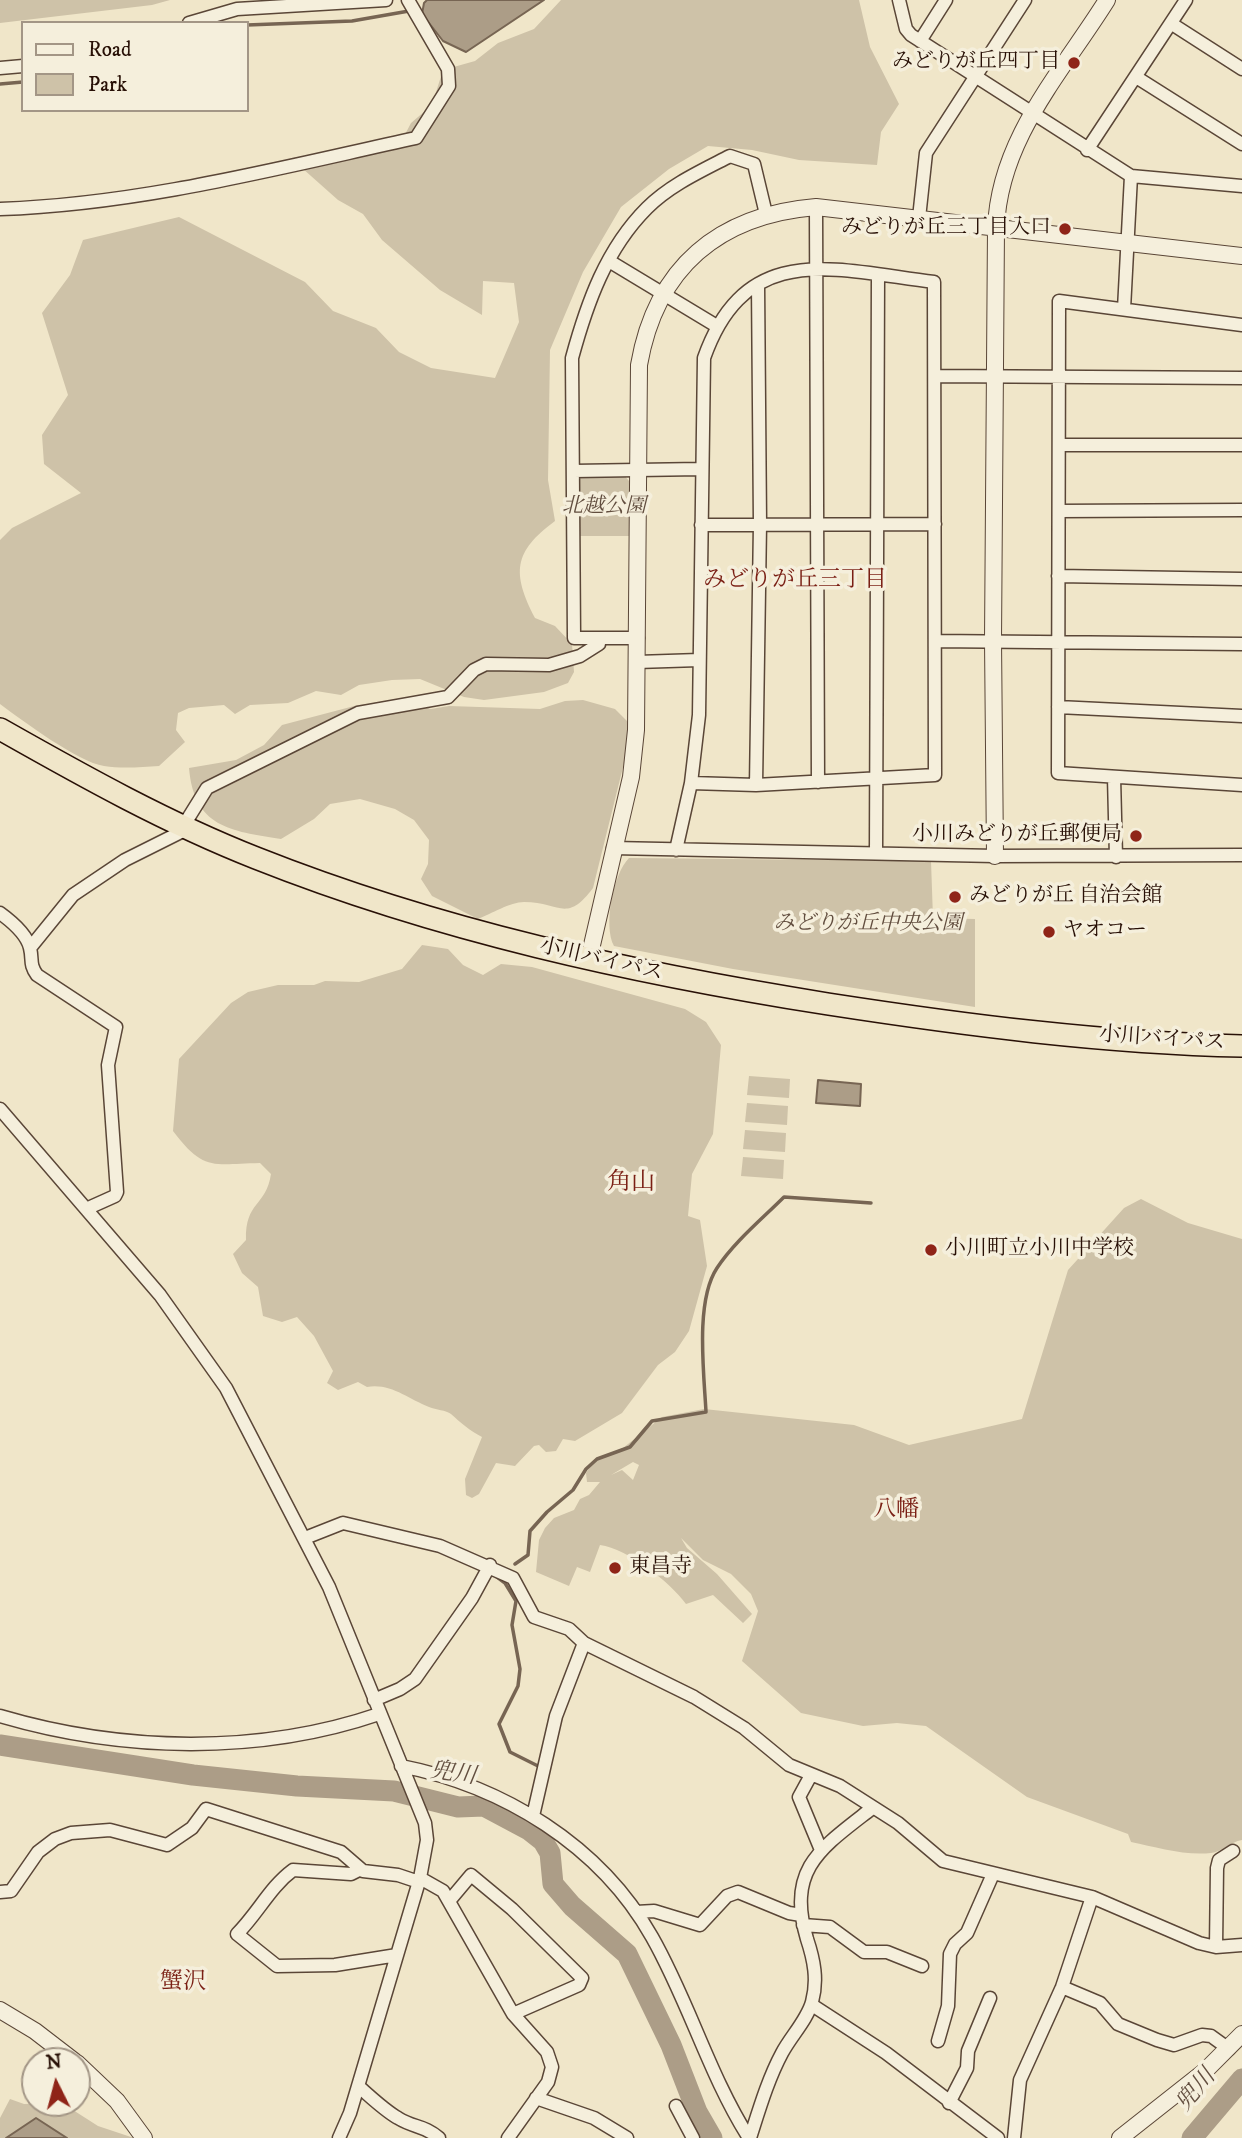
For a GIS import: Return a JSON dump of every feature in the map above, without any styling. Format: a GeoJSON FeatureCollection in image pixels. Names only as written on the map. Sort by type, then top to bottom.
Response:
{"type":"FeatureCollection","features":[{"type":"Feature","properties":{"kind":"highway","name":"小川バイパス"},"geometry":{"type":"LineString","coordinates":[[0,729],[83,776],[252,857],[407,913],[495,938],[756,992],[919,1018],[1128,1039],[1242,1046]]}},
{"type":"Feature","properties":{"kind":"street"},"geometry":{"type":"LineString","coordinates":[[196,21],[237,9],[386,0]]}},
{"type":"Feature","properties":{"kind":"street"},"geometry":{"type":"LineString","coordinates":[[0,208],[64,206],[188,188],[416,138],[449,86],[450,79],[448,69],[408,0]]}},
{"type":"Feature","properties":{"kind":"street"},"geometry":{"type":"LineString","coordinates":[[899,0],[906,29],[920,41],[1131,176],[1242,186]]}},
{"type":"Feature","properties":{"kind":"street"},"geometry":{"type":"LineString","coordinates":[[920,41],[946,0]]}},
{"type":"Feature","properties":{"kind":"street"},"geometry":{"type":"LineString","coordinates":[[919,218],[926,153],[1025,0]]}},
{"type":"Feature","properties":{"kind":"street"},"geometry":{"type":"LineString","coordinates":[[995,856],[993,640],[996,228],[1000,183],[1009,156],[1032,115],[1107,0]]}},
{"type":"Feature","properties":{"kind":"street"},"geometry":{"type":"LineString","coordinates":[[1087,150],[1186,0]]}},
{"type":"Feature","properties":{"kind":"street"},"geometry":{"type":"LineString","coordinates":[[1172,24],[1242,69]]}},
{"type":"Feature","properties":{"kind":"street"},"geometry":{"type":"LineString","coordinates":[[0,68],[21,66]]}},
{"type":"Feature","properties":{"kind":"street"},"geometry":{"type":"LineString","coordinates":[[1136,77],[1242,144]]}},
{"type":"Feature","properties":{"kind":"street"},"geometry":{"type":"LineString","coordinates":[[638,638],[574,638],[572,358],[596,281],[647,208],[673,187],[730,156],[754,164],[766,214]]}},
{"type":"Feature","properties":{"kind":"street"},"geometry":{"type":"LineString","coordinates":[[1124,309],[1131,176]]}},
{"type":"Feature","properties":{"kind":"street"},"geometry":{"type":"LineString","coordinates":[[816,207],[818,782]]}},
{"type":"Feature","properties":{"kind":"street"},"geometry":{"type":"LineString","coordinates":[[589,958],[631,777],[638,638],[639,365],[645,334],[663,292],[690,257],[736,226],[766,214],[816,207],[1242,256]]}},
{"type":"Feature","properties":{"kind":"street"},"geometry":{"type":"LineString","coordinates":[[609,261],[715,325]]}},
{"type":"Feature","properties":{"kind":"street"},"geometry":{"type":"LineString","coordinates":[[676,850],[691,783],[699,715],[700,469],[704,358],[715,325],[742,294],[775,274],[818,269],[934,282],[935,775],[876,781],[756,785],[691,783]]}},
{"type":"Feature","properties":{"kind":"street"},"geometry":{"type":"LineString","coordinates":[[876,853],[878,275]]}},
{"type":"Feature","properties":{"kind":"street"},"geometry":{"type":"LineString","coordinates":[[756,785],[760,524],[758,284]]}},
{"type":"Feature","properties":{"kind":"street"},"geometry":{"type":"LineString","coordinates":[[1242,325],[1059,301],[1056,642],[1058,773],[1242,786]]}},
{"type":"Feature","properties":{"kind":"street"},"geometry":{"type":"LineString","coordinates":[[936,376],[1242,378]]}},
{"type":"Feature","properties":{"kind":"street"},"geometry":{"type":"LineString","coordinates":[[1059,445],[1242,445]]}},
{"type":"Feature","properties":{"kind":"street"},"geometry":{"type":"LineString","coordinates":[[574,471],[700,469]]}},
{"type":"Feature","properties":{"kind":"street"},"geometry":{"type":"LineString","coordinates":[[1059,511],[1242,510]]}},
{"type":"Feature","properties":{"kind":"street"},"geometry":{"type":"LineString","coordinates":[[701,525],[935,524]]}},
{"type":"Feature","properties":{"kind":"street"},"geometry":{"type":"LineString","coordinates":[[1058,576],[1242,579]]}},
{"type":"Feature","properties":{"kind":"street"},"geometry":{"type":"LineString","coordinates":[[30,948],[73,895],[124,860],[171,840],[185,826],[206,788],[358,713],[448,696],[462,680],[486,664],[549,666],[580,656],[599,644],[599,638]]}},
{"type":"Feature","properties":{"kind":"street"},"geometry":{"type":"LineString","coordinates":[[935,641],[1242,644]]}},
{"type":"Feature","properties":{"kind":"street"},"geometry":{"type":"LineString","coordinates":[[637,662],[699,660]]}},
{"type":"Feature","properties":{"kind":"street"},"geometry":{"type":"LineString","coordinates":[[1058,707],[1242,716]]}},
{"type":"Feature","properties":{"kind":"street"},"geometry":{"type":"LineString","coordinates":[[1114,777],[1116,857]]}},
{"type":"Feature","properties":{"kind":"street"},"geometry":{"type":"LineString","coordinates":[[613,848],[995,856],[1242,855]]}},
{"type":"Feature","properties":{"kind":"street"},"geometry":{"type":"LineString","coordinates":[[0,913],[13,922],[30,948],[30,966],[37,975],[116,1027],[108,1065],[117,1192],[116,1196],[86,1209]]}},
{"type":"Feature","properties":{"kind":"street"},"geometry":{"type":"LineString","coordinates":[[0,1109],[160,1295],[215,1370],[305,1538],[338,1607],[425,1823],[428,1840],[419,1880],[358,2086],[339,2138]]}},
{"type":"Feature","properties":{"kind":"street"},"geometry":{"type":"LineString","coordinates":[[305,1538],[343,1523],[358,1525],[440,1546],[490,1565],[513,1578],[534,1617],[569,1629],[584,1643],[694,1697],[744,1728],[789,1765],[840,1786],[871,1809],[898,1823],[943,1861],[1091,1897],[1181,1936],[1216,1947],[1242,1945]]}},
{"type":"Feature","properties":{"kind":"street"},"geometry":{"type":"LineString","coordinates":[[374,1700],[415,1679],[472,1598],[490,1565]]}},
{"type":"Feature","properties":{"kind":"street"},"geometry":{"type":"LineString","coordinates":[[533,1816],[556,1716],[584,1643]]}},
{"type":"Feature","properties":{"kind":"street"},"geometry":{"type":"LineString","coordinates":[[0,1716],[128,1740],[199,1745],[302,1736],[379,1714]]}},
{"type":"Feature","properties":{"kind":"street"},"geometry":{"type":"LineString","coordinates":[[401,1766],[458,1780],[533,1816],[582,1851],[606,1874],[636,1912],[664,1960],[716,2079],[750,2138]]}},
{"type":"Feature","properties":{"kind":"street"},"geometry":{"type":"LineString","coordinates":[[811,1775],[799,1797],[821,1850]]}},
{"type":"Feature","properties":{"kind":"street"},"geometry":{"type":"LineString","coordinates":[[750,2138],[776,2065],[812,2005],[815,1964],[802,1920],[801,1882],[807,1867],[821,1850],[871,1809]]}},
{"type":"Feature","properties":{"kind":"street"},"geometry":{"type":"LineString","coordinates":[[0,1892],[11,1891],[27,1863],[55,1839],[89,1830],[110,1830],[167,1845],[192,1828],[206,1810],[341,1852],[359,1870],[436,1885],[450,1900],[513,2014],[547,2052],[552,2067],[548,2082],[508,2138]]}},
{"type":"Feature","properties":{"kind":"street"},"geometry":{"type":"LineString","coordinates":[[1216,1947],[1217,1868],[1219,1860],[1233,1851]]}},
{"type":"Feature","properties":{"kind":"street"},"geometry":{"type":"LineString","coordinates":[[359,1870],[351,1874],[293,1870],[275,1884],[254,1917],[237,1934],[277,1966],[335,1965],[397,1955]]}},
{"type":"Feature","properties":{"kind":"street"},"geometry":{"type":"LineString","coordinates":[[938,2041],[948,2006],[950,1954],[955,1944],[967,1933],[993,1874]]}},
{"type":"Feature","properties":{"kind":"street"},"geometry":{"type":"LineString","coordinates":[[450,1900],[471,1875],[512,1909],[582,1978],[579,1985],[513,2014]]}},
{"type":"Feature","properties":{"kind":"street"},"geometry":{"type":"LineString","coordinates":[[636,1912],[654,1911],[700,1925],[727,1896],[738,1892],[802,1920],[830,1927],[864,1952],[887,1952],[922,1966]]}},
{"type":"Feature","properties":{"kind":"street"},"geometry":{"type":"LineString","coordinates":[[1014,2138],[1020,2080],[1062,1987],[1091,1897]]}},
{"type":"Feature","properties":{"kind":"street"},"geometry":{"type":"LineString","coordinates":[[1062,1987],[1100,2003],[1118,2024],[1157,2040],[1174,2045],[1202,2035],[1210,2036],[1229,2049]]}},
{"type":"Feature","properties":{"kind":"street"},"geometry":{"type":"LineString","coordinates":[[949,2103],[967,2068],[965,2057],[990,1998]]}},
{"type":"Feature","properties":{"kind":"street"},"geometry":{"type":"LineString","coordinates":[[812,2005],[886,2053],[998,2138]]}},
{"type":"Feature","properties":{"kind":"street"},"geometry":{"type":"LineString","coordinates":[[0,2010],[56,2047]]}},
{"type":"Feature","properties":{"kind":"street"},"geometry":{"type":"LineString","coordinates":[[1120,2138],[1229,2049],[1242,2035]]}},
{"type":"Feature","properties":{"kind":"street"},"geometry":{"type":"LineString","coordinates":[[91,2077],[117,2101],[144,2138]]}},
{"type":"Feature","properties":{"kind":"street"},"geometry":{"type":"LineString","coordinates":[[358,2086],[395,2116],[408,2123],[428,2127],[439,2138]]}},
{"type":"Feature","properties":{"kind":"street"},"geometry":{"type":"LineString","coordinates":[[536,2098],[594,2118],[627,2138]]}},
{"type":"Feature","properties":{"kind":"street"},"geometry":{"type":"LineString","coordinates":[[676,2106],[693,2138]]}},
{"type":"Feature","properties":{"kind":"green space"},"geometry":{"type":"Polygon","coordinates":[[[0,0],[170,0],[152,5],[0,23],[0,0]]]}},
{"type":"Feature","properties":{"kind":"green space"},"geometry":{"type":"Polygon","coordinates":[[[561,0],[859,0],[870,47],[899,104],[881,132],[877,165],[799,160],[752,150],[708,146],[669,169],[621,207],[583,272],[550,350],[548,480],[555,521],[541,532],[524,553],[520,576],[535,618],[555,626],[572,644],[574,672],[568,683],[544,692],[484,700],[464,697],[420,679],[392,680],[359,685],[341,695],[316,691],[288,703],[250,705],[235,714],[224,705],[189,708],[178,713],[176,730],[185,742],[159,766],[132,768],[104,766],[80,757],[0,704],[0,540],[12,528],[81,493],[44,464],[42,435],[68,395],[42,313],[70,275],[83,240],[179,217],[305,282],[333,311],[376,328],[399,352],[431,368],[495,378],[519,322],[514,283],[483,281],[482,315],[440,290],[382,240],[363,214],[338,200],[302,168],[399,146],[411,123],[432,105],[443,70],[475,61],[498,43],[534,29],[561,0]]]}},
{"type":"Feature","properties":{"kind":"green space","name":"北越公園"},"geometry":{"type":"Polygon","coordinates":[[[583,475],[624,475],[629,481],[629,536],[578,536],[579,478],[583,475]]]}},
{"type":"Feature","properties":{"kind":"green space"},"geometry":{"type":"Polygon","coordinates":[[[583,700],[615,709],[630,724],[627,751],[593,888],[584,899],[569,908],[524,902],[507,906],[478,919],[432,896],[421,879],[428,864],[429,840],[414,820],[395,809],[360,799],[330,804],[314,819],[281,839],[246,833],[218,823],[198,803],[192,788],[189,768],[236,760],[264,745],[282,725],[358,705],[405,701],[431,709],[449,706],[540,709],[565,701],[583,700]]]}},
{"type":"Feature","properties":{"kind":"green space","name":"みどりが丘中央公園"},"geometry":{"type":"Polygon","coordinates":[[[629,858],[931,861],[933,918],[975,919],[975,1007],[733,969],[614,946],[609,926],[611,900],[618,876],[629,858]]]}},
{"type":"Feature","properties":{"kind":"green space"},"geometry":{"type":"Polygon","coordinates":[[[422,945],[448,949],[463,965],[483,975],[501,964],[532,967],[685,1009],[706,1022],[721,1045],[713,1134],[692,1174],[688,1216],[700,1220],[707,1266],[689,1331],[675,1352],[658,1365],[622,1413],[575,1441],[563,1439],[556,1451],[546,1452],[539,1445],[534,1446],[515,1466],[496,1463],[479,1494],[472,1498],[466,1495],[465,1479],[482,1437],[449,1413],[429,1407],[392,1389],[367,1387],[358,1382],[338,1390],[327,1383],[333,1371],[314,1336],[297,1317],[282,1322],[263,1316],[258,1287],[242,1273],[233,1254],[246,1240],[249,1218],[265,1193],[271,1174],[260,1163],[210,1163],[193,1153],[173,1131],[179,1059],[231,1003],[248,992],[278,985],[314,985],[325,981],[359,982],[402,969],[422,945]]]}},
{"type":"Feature","properties":{"kind":"green space"},"geometry":{"type":"Polygon","coordinates":[[[749,1076],[790,1079],[789,1098],[747,1095],[749,1076]]]}},
{"type":"Feature","properties":{"kind":"green space"},"geometry":{"type":"Polygon","coordinates":[[[747,1103],[788,1106],[787,1125],[745,1122],[747,1103]]]}},
{"type":"Feature","properties":{"kind":"green space"},"geometry":{"type":"Polygon","coordinates":[[[745,1130],[786,1133],[785,1152],[743,1149],[745,1130]]]}},
{"type":"Feature","properties":{"kind":"green space"},"geometry":{"type":"Polygon","coordinates":[[[743,1157],[784,1160],[783,1179],[741,1176],[743,1157]]]}},
{"type":"Feature","properties":{"kind":"green space"},"geometry":{"type":"Polygon","coordinates":[[[1141,1199],[1188,1223],[1242,1239],[1242,1840],[1215,1852],[1201,1854],[1171,1851],[1131,1842],[1128,1834],[1027,1797],[926,1726],[897,1723],[863,1726],[801,1713],[742,1661],[758,1611],[751,1594],[731,1574],[703,1560],[681,1538],[687,1548],[717,1574],[752,1614],[743,1623],[713,1595],[686,1604],[670,1586],[647,1568],[623,1553],[600,1545],[590,1572],[577,1567],[569,1586],[536,1572],[539,1540],[545,1528],[554,1518],[574,1510],[580,1499],[589,1495],[600,1482],[587,1482],[586,1473],[595,1459],[623,1448],[662,1417],[704,1409],[854,1425],[909,1445],[1022,1419],[1068,1270],[1124,1208],[1141,1199]],[[633,1462],[611,1475],[622,1470],[633,1480],[639,1465],[633,1462]]]}},
{"type":"Feature","properties":{"kind":"green space"},"geometry":{"type":"Polygon","coordinates":[[[10,2099],[21,2103],[21,2117],[84,2117],[98,2126],[134,2138],[0,2138],[0,2118],[10,2099]]]}},
{"type":"Feature","properties":{"kind":"shaded area"},"geometry":{"type":"Polygon","coordinates":[[[427,0],[544,0],[466,52],[443,41],[422,14],[427,0]]]}},
{"type":"Feature","properties":{"kind":"shaded area"},"geometry":{"type":"Polygon","coordinates":[[[818,1080],[861,1084],[860,1106],[816,1103],[818,1080]]]}},
{"type":"Feature","properties":{"kind":"shaded area"},"geometry":{"type":"Polygon","coordinates":[[[36,2118],[67,2138],[6,2138],[36,2118]]]}},
{"type":"Feature","properties":{"kind":"waterway"},"geometry":{"type":"LineString","coordinates":[[248,25],[352,21],[409,11]]}},
{"type":"Feature","properties":{"kind":"waterway"},"geometry":{"type":"LineString","coordinates":[[0,84],[21,82]]}},
{"type":"Feature","properties":{"kind":"waterway"},"geometry":{"type":"LineString","coordinates":[[515,1564],[528,1555],[530,1531],[573,1490],[586,1469],[597,1459],[630,1447],[652,1421],[706,1412],[702,1338],[710,1282],[717,1268],[749,1231],[784,1197],[871,1203]]}},
{"type":"Feature","properties":{"kind":"waterway"},"geometry":{"type":"LineString","coordinates":[[497,1577],[505,1583],[516,1601],[512,1625],[520,1669],[518,1686],[499,1724],[510,1752],[540,1767]]}},
{"type":"Feature","properties":{"kind":"waterway","name":"兜川"},"geometry":{"type":"LineString","coordinates":[[0,1745],[193,1775],[297,1786],[394,1791],[458,1807],[484,1806],[529,1830],[543,1841],[550,1853],[553,1884],[572,1906],[627,1954],[671,2045],[697,2112],[712,2138]]}},
{"type":"Feature","properties":{"kind":"waterway","name":"兜川"},"geometry":{"type":"LineString","coordinates":[[1192,2138],[1242,2079]]}},
{"type":"Feature","properties":{"kind":"place","name":"みどりが丘四丁目"},"geometry":{"type":"Point","coordinates":[1074,63]}},
{"type":"Feature","properties":{"kind":"place","name":"みどりが丘三丁目入口"},"geometry":{"type":"Point","coordinates":[1065,229]}},
{"type":"Feature","properties":{"kind":"place","name":"小川みどりが丘郵便局"},"geometry":{"type":"Point","coordinates":[1136,836]}},
{"type":"Feature","properties":{"kind":"place","name":"みどりが丘 自治会館"},"geometry":{"type":"Point","coordinates":[955,897]}},
{"type":"Feature","properties":{"kind":"place","name":"ヤオコー"},"geometry":{"type":"Point","coordinates":[1049,932]}},
{"type":"Feature","properties":{"kind":"place","name":"小川町立小川中学校"},"geometry":{"type":"Point","coordinates":[931,1250]}},
{"type":"Feature","properties":{"kind":"place","name":"東昌寺"},"geometry":{"type":"Point","coordinates":[615,1568]}},
{"type":"Feature","properties":{"kind":"district","name":"みどりが丘三丁目"},"geometry":{"type":"Point","coordinates":[795,581]}},
{"type":"Feature","properties":{"kind":"district","name":"角山"},"geometry":{"type":"Point","coordinates":[631,1184]}},
{"type":"Feature","properties":{"kind":"district","name":"八幡"},"geometry":{"type":"Point","coordinates":[896,1511]}},
{"type":"Feature","properties":{"kind":"district","name":"蟹沢"},"geometry":{"type":"Point","coordinates":[183,1983]}}]}
